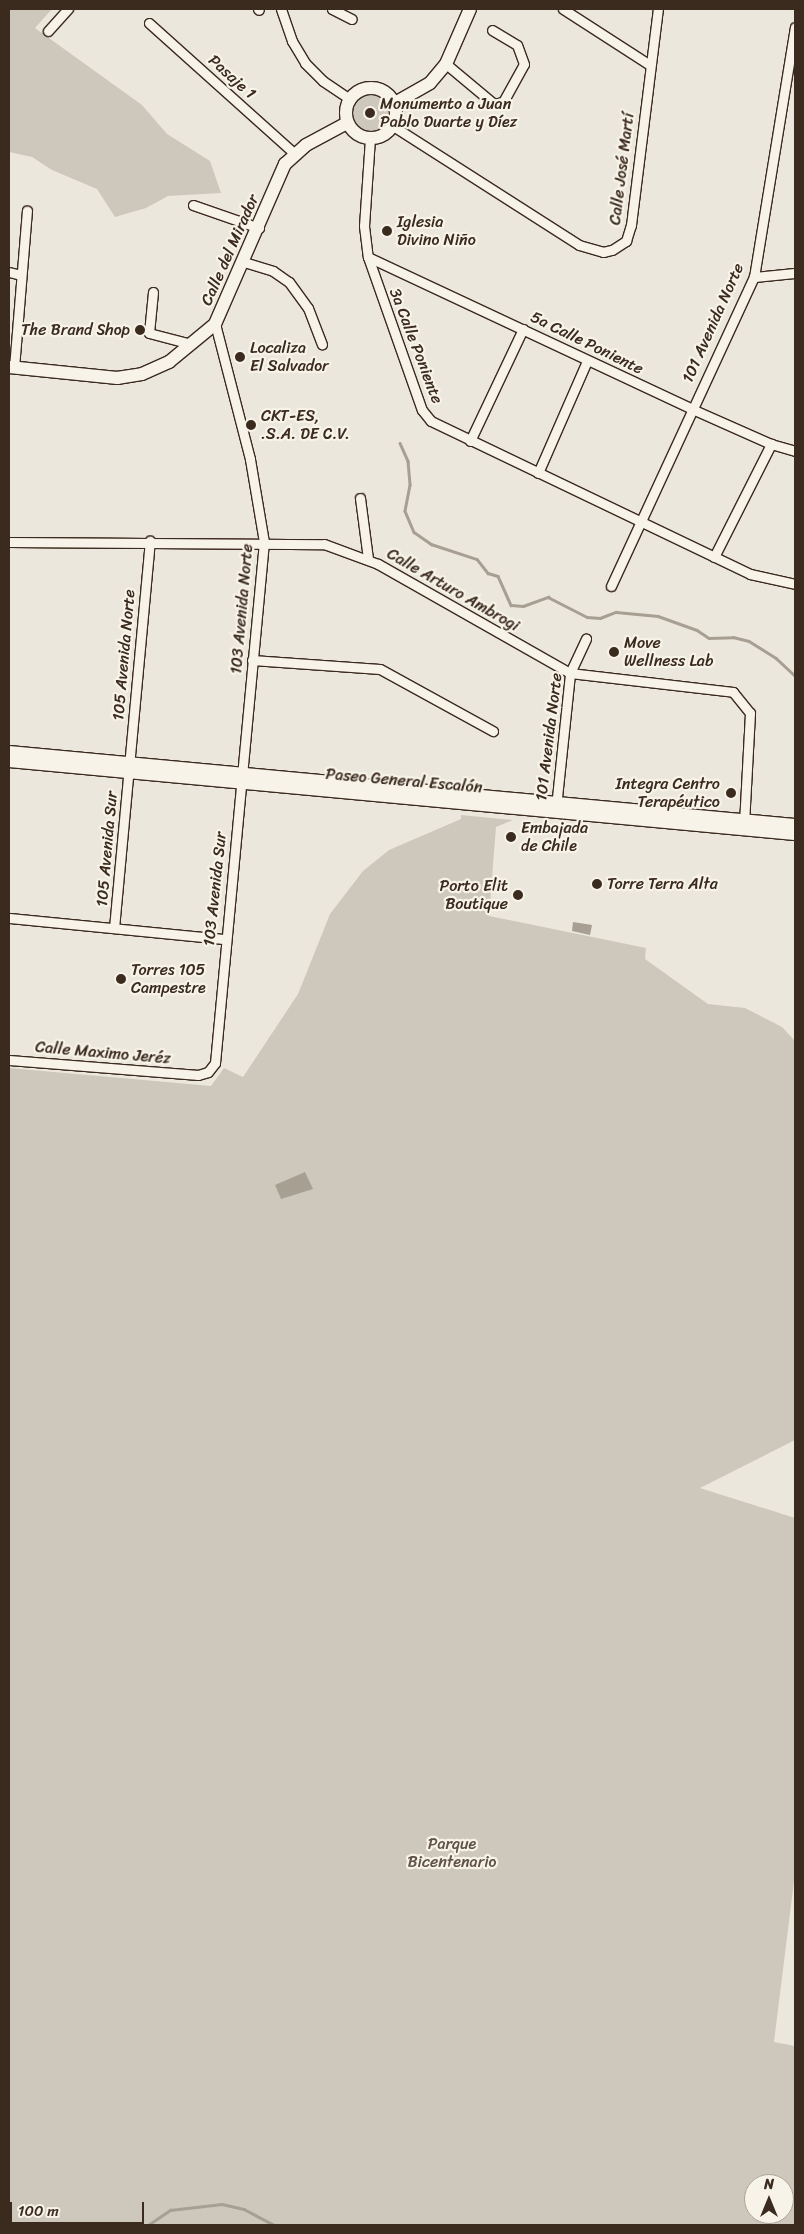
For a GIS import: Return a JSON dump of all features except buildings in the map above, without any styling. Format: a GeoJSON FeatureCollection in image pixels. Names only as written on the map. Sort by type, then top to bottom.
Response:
{"type":"FeatureCollection","features":[{"type":"Feature","properties":{"kind":"street"},"geometry":{"type":"LineString","coordinates":[[48,31],[68,9]]}},
{"type":"Feature","properties":{"kind":"street"},"geometry":{"type":"LineString","coordinates":[[281,9],[292,41],[305,63],[323,81],[350,98]]}},
{"type":"Feature","properties":{"kind":"street"},"geometry":{"type":"LineString","coordinates":[[332,9],[352,19]]}},
{"type":"Feature","properties":{"kind":"street"},"geometry":{"type":"LineString","coordinates":[[394,103],[427,86],[446,64],[470,9]]}},
{"type":"Feature","properties":{"kind":"street"},"geometry":{"type":"LineString","coordinates":[[563,9],[650,65]]}},
{"type":"Feature","properties":{"kind":"street","name":"Calle José Martí"},"geometry":{"type":"LineString","coordinates":[[393,126],[579,245],[603,252],[612,250],[626,241],[632,225],[658,9]]}},
{"type":"Feature","properties":{"kind":"street","name":"Pasaje 1"},"geometry":{"type":"LineString","coordinates":[[150,23],[294,154]]}},
{"type":"Feature","properties":{"kind":"street","name":"101 Avenida Norte"},"geometry":{"type":"LineString","coordinates":[[612,586],[754,277],[795,27]]}},
{"type":"Feature","properties":{"kind":"street"},"geometry":{"type":"LineString","coordinates":[[446,64],[494,104],[504,102],[524,64],[516,45],[492,30]]}},
{"type":"Feature","properties":{"kind":"street"},"geometry":{"type":"LineString","coordinates":[[377,88],[394,103],[396,115],[393,126],[383,136],[370,138],[356,134],[347,123],[345,110],[350,98],[362,89],[377,88]]}},
{"type":"Feature","properties":{"kind":"street","name":"Calle del Mirador"},"geometry":{"type":"LineString","coordinates":[[11,368],[131,377],[155,370],[191,344],[215,324],[259,228],[285,164],[294,154],[347,123]]}},
{"type":"Feature","properties":{"kind":"street","name":"3a Calle Poniente"},"geometry":{"type":"LineString","coordinates":[[370,138],[364,226],[368,257],[422,410],[442,429],[538,473],[639,524],[757,577],[795,584]]}},
{"type":"Feature","properties":{"kind":"street"},"geometry":{"type":"LineString","coordinates":[[193,205],[259,228]]}},
{"type":"Feature","properties":{"kind":"street"},"geometry":{"type":"LineString","coordinates":[[11,368],[27,211]]}},
{"type":"Feature","properties":{"kind":"street","name":"5a Calle Poniente"},"geometry":{"type":"LineString","coordinates":[[368,257],[523,328],[587,361],[692,409],[771,444],[795,451]]}},
{"type":"Feature","properties":{"kind":"street"},"geometry":{"type":"LineString","coordinates":[[244,262],[273,271],[289,282],[308,308],[322,344]]}},
{"type":"Feature","properties":{"kind":"street"},"geometry":{"type":"LineString","coordinates":[[9,272],[21,275]]}},
{"type":"Feature","properties":{"kind":"street"},"geometry":{"type":"LineString","coordinates":[[754,277],[795,273]]}},
{"type":"Feature","properties":{"kind":"street"},"geometry":{"type":"LineString","coordinates":[[153,292],[149,334],[191,344]]}},
{"type":"Feature","properties":{"kind":"street","name":"103 Avenida Norte"},"geometry":{"type":"LineString","coordinates":[[215,324],[250,458],[264,542],[242,778]]}},
{"type":"Feature","properties":{"kind":"street"},"geometry":{"type":"LineString","coordinates":[[470,441],[523,328]]}},
{"type":"Feature","properties":{"kind":"street"},"geometry":{"type":"LineString","coordinates":[[538,473],[587,361]]}},
{"type":"Feature","properties":{"kind":"street"},"geometry":{"type":"LineString","coordinates":[[714,557],[771,444]]}},
{"type":"Feature","properties":{"kind":"street"},"geometry":{"type":"LineString","coordinates":[[360,498],[368,559]]}},
{"type":"Feature","properties":{"kind":"street","name":"Calle Arturo Ambrogi"},"geometry":{"type":"LineString","coordinates":[[9,542],[150,541],[324,544],[368,559],[570,673],[631,683],[723,689],[742,699],[750,713],[752,730],[744,825]]}},
{"type":"Feature","properties":{"kind":"street","name":"105 Avenida Norte"},"geometry":{"type":"LineString","coordinates":[[129,768],[150,541]]}},
{"type":"Feature","properties":{"kind":"street","name":"101 Avenida Norte"},"geometry":{"type":"LineString","coordinates":[[556,807],[570,673],[586,638]]}},
{"type":"Feature","properties":{"kind":"street"},"geometry":{"type":"LineString","coordinates":[[252,660],[380,669],[494,731]]}},
{"type":"Feature","properties":{"kind":"street","name":"Paseo General Escalón"},"geometry":{"type":"LineString","coordinates":[[9,752],[129,768]]}},
{"type":"Feature","properties":{"kind":"street","name":"Paseo General Escalón"},"geometry":{"type":"LineString","coordinates":[[9,761],[129,768],[556,807],[744,825],[795,834]]}},
{"type":"Feature","properties":{"kind":"street","name":"105 Avenida Sur"},"geometry":{"type":"LineString","coordinates":[[114,928],[129,768]]}},
{"type":"Feature","properties":{"kind":"street","name":"103 Avenida Sur"},"geometry":{"type":"LineString","coordinates":[[195,1075],[208,1072],[216,1059],[224,939],[242,778]]}},
{"type":"Feature","properties":{"kind":"street","name":"Paseo General Escalón"},"geometry":{"type":"LineString","coordinates":[[744,825],[795,825]]}},
{"type":"Feature","properties":{"kind":"street"},"geometry":{"type":"LineString","coordinates":[[9,918],[224,939]]}},
{"type":"Feature","properties":{"kind":"street","name":"Calle Maximo Jeréz"},"geometry":{"type":"LineString","coordinates":[[9,1060],[195,1075]]}},
{"type":"Feature","properties":{"kind":"green space"},"geometry":{"type":"Polygon","coordinates":[[[9,9],[52,9],[35,28],[142,105],[167,134],[210,161],[221,193],[168,196],[146,208],[115,217],[97,189],[52,170],[32,157],[9,152],[9,9]]]}},
{"type":"Feature","properties":{"kind":"green space"},"geometry":{"type":"Polygon","coordinates":[[[375,93],[382,96],[388,102],[391,113],[390,121],[382,130],[375,133],[367,133],[360,130],[352,121],[351,109],[354,102],[363,94],[375,93]]]}},
{"type":"Feature","properties":{"kind":"green space","name":"Parque Bicentenario"},"geometry":{"type":"Polygon","coordinates":[[[461,815],[513,820],[496,827],[489,916],[646,948],[645,959],[708,1004],[745,1008],[782,1027],[795,1041],[795,1440],[700,1488],[795,1518],[795,1873],[774,2042],[795,2046],[795,2225],[9,2225],[9,1068],[211,1086],[224,1068],[243,1077],[298,994],[330,914],[363,871],[389,850],[461,819],[461,815]]]}},
{"type":"Feature","properties":{"kind":"shaded area"},"geometry":{"type":"Polygon","coordinates":[[[573,922],[592,925],[590,935],[572,931],[573,922]]]}},
{"type":"Feature","properties":{"kind":"shaded area"},"geometry":{"type":"Polygon","coordinates":[[[305,1172],[313,1189],[281,1199],[275,1185],[305,1172]]]}},
{"type":"Feature","properties":{"kind":"waterway"},"geometry":{"type":"LineString","coordinates":[[400,443],[408,461],[410,485],[405,511],[414,532],[431,544],[477,559],[488,573],[498,576],[511,605],[523,606],[548,597],[587,617],[600,618],[616,612],[658,616],[697,630],[709,638],[733,637],[749,641],[776,658],[795,676]]}},
{"type":"Feature","properties":{"kind":"waterway"},"geometry":{"type":"LineString","coordinates":[[148,2225],[170,2210],[222,2204],[244,2209],[274,2225]]}},
{"type":"Feature","properties":{"kind":"place","name":"Monumento a Juan Pablo Duarte y Díez"},"geometry":{"type":"Point","coordinates":[370,113]}},
{"type":"Feature","properties":{"kind":"place","name":"Iglesia Divino Niño"},"geometry":{"type":"Point","coordinates":[387,231]}},
{"type":"Feature","properties":{"kind":"place","name":"The Brand Shop"},"geometry":{"type":"Point","coordinates":[140,330]}},
{"type":"Feature","properties":{"kind":"place","name":"Localiza El Salvador"},"geometry":{"type":"Point","coordinates":[240,357]}},
{"type":"Feature","properties":{"kind":"place","name":"CKT-ES, .S.A. DE C.V."},"geometry":{"type":"Point","coordinates":[251,425]}},
{"type":"Feature","properties":{"kind":"place","name":"Move Wellness Lab"},"geometry":{"type":"Point","coordinates":[614,652]}},
{"type":"Feature","properties":{"kind":"place","name":"Integra Centro Terapéutico"},"geometry":{"type":"Point","coordinates":[731,793]}},
{"type":"Feature","properties":{"kind":"place","name":"Embajada de Chile"},"geometry":{"type":"Point","coordinates":[511,837]}},
{"type":"Feature","properties":{"kind":"place","name":"Torre Terra Alta"},"geometry":{"type":"Point","coordinates":[597,884]}},
{"type":"Feature","properties":{"kind":"place","name":"Porto Elit Boutique"},"geometry":{"type":"Point","coordinates":[518,895]}},
{"type":"Feature","properties":{"kind":"place","name":"Torres 105 Campestre"},"geometry":{"type":"Point","coordinates":[121,979]}}]}
